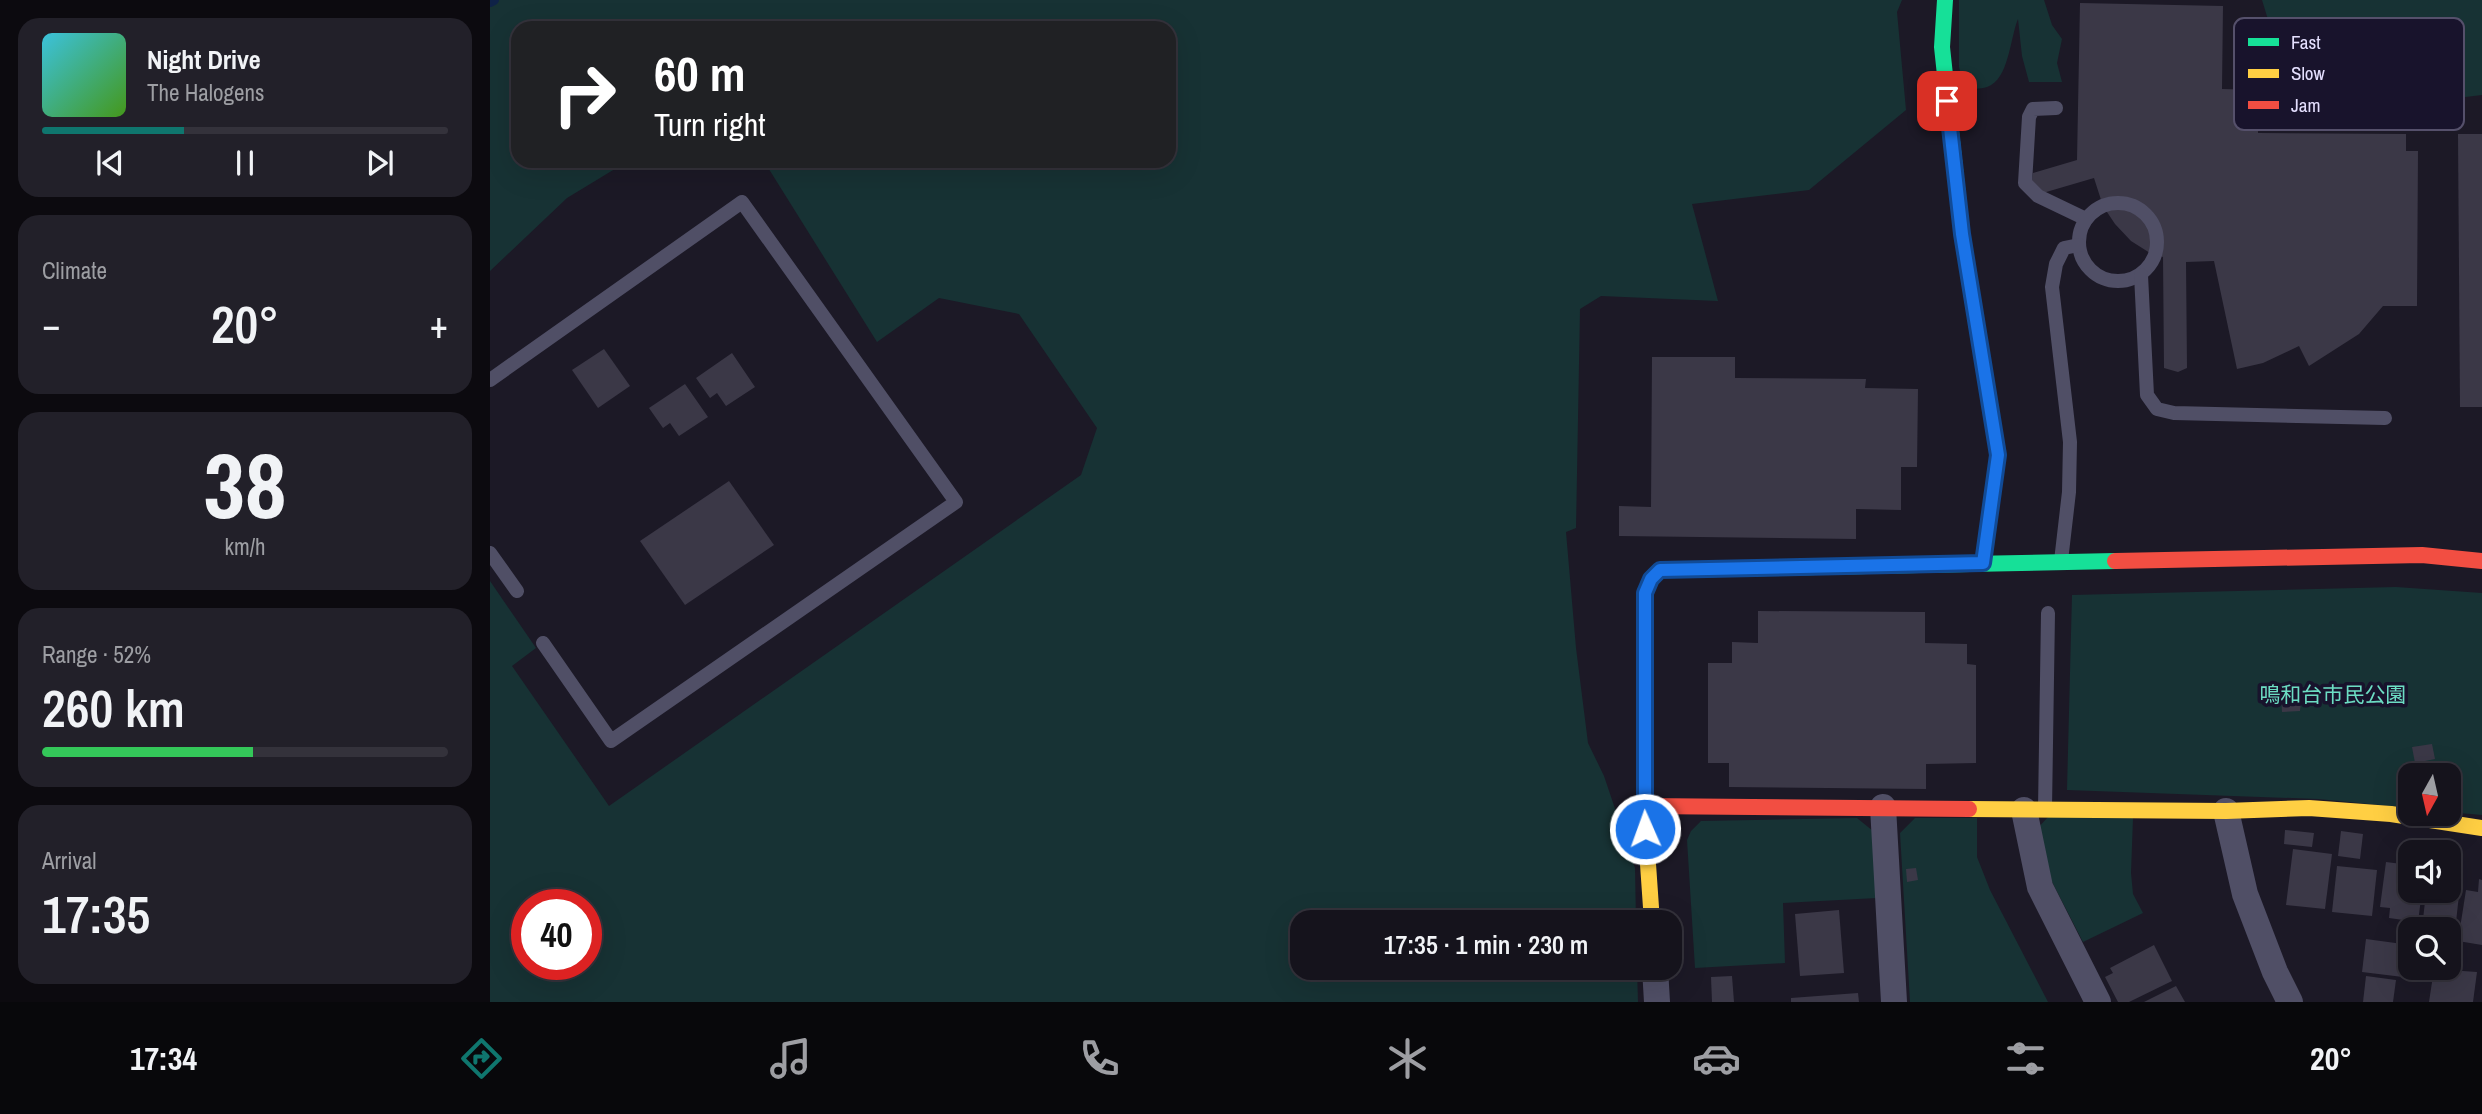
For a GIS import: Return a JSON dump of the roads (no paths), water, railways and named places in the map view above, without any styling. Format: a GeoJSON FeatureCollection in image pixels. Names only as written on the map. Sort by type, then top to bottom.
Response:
{"type":"FeatureCollection","features":[{"type":"Feature","properties":{"kind":"street"},"geometry":{"type":"LineString","coordinates":[[1945,0],[1942,47],[1962,234],[1998,455],[1983,563]]}},
{"type":"Feature","properties":{"kind":"street"},"geometry":{"type":"LineString","coordinates":[[1650,910],[1644,806],[1645,593],[1651,579],[1660,570],[2422,555],[2482,561]]}},
{"type":"Feature","properties":{"kind":"street"},"geometry":{"type":"LineString","coordinates":[[1644,806],[2226,811],[2309,808],[2391,814],[2482,828]]}},
{"type":"Feature","properties":{"kind":"street"},"geometry":{"type":"LineString","coordinates":[[1883,807],[1894,1002]]}},
{"type":"Feature","properties":{"kind":"street"},"geometry":{"type":"LineString","coordinates":[[2035,810],[2040,887],[2098,1002]]}},
{"type":"Feature","properties":{"kind":"street"},"geometry":{"type":"LineString","coordinates":[[2226,811],[2245,894],[2275,972],[2290,1002]]}},
{"type":"Feature","properties":{"kind":"street"},"geometry":{"type":"LineString","coordinates":[[1656,980],[1657,1002]]}},
{"type":"Feature","properties":{"kind":"lane"},"geometry":{"type":"LineString","coordinates":[[2056,108],[2033,109],[2029,117],[2025,183],[2038,196],[2086,219]]}},
{"type":"Feature","properties":{"kind":"lane"},"geometry":{"type":"LineString","coordinates":[[490,380],[742,202],[956,502],[611,740],[543,643]]}},
{"type":"Feature","properties":{"kind":"lane"},"geometry":{"type":"LineString","coordinates":[[2122,202],[2136,206],[2147,214],[2155,226],[2158,239],[2157,253],[2151,265],[2141,275],[2128,281],[2114,282],[2101,278],[2090,270],[2082,259],[2078,245],[2080,231],[2086,219],[2096,209],[2122,202]]}},
{"type":"Feature","properties":{"kind":"lane"},"geometry":{"type":"LineString","coordinates":[[2061,562],[2069,492],[2070,442],[2052,287],[2056,264],[2063,248],[2078,245]]}},
{"type":"Feature","properties":{"kind":"lane"},"geometry":{"type":"LineString","coordinates":[[2141,275],[2147,395],[2157,409],[2174,413],[2385,418]]}},
{"type":"Feature","properties":{"kind":"lane"},"geometry":{"type":"LineString","coordinates":[[490,553],[517,591]]}},
{"type":"Feature","properties":{"kind":"lane"},"geometry":{"type":"LineString","coordinates":[[2035,810],[2048,613]]}},
{"type":"Feature","properties":{"kind":"waterway"},"geometry":{"type":"LineString","coordinates":[[490,2],[494,0]]}},
{"type":"Feature","properties":{"kind":"park label","name":"鳴和台市民公園"},"geometry":{"type":"Point","coordinates":[2333,695]}}]}
